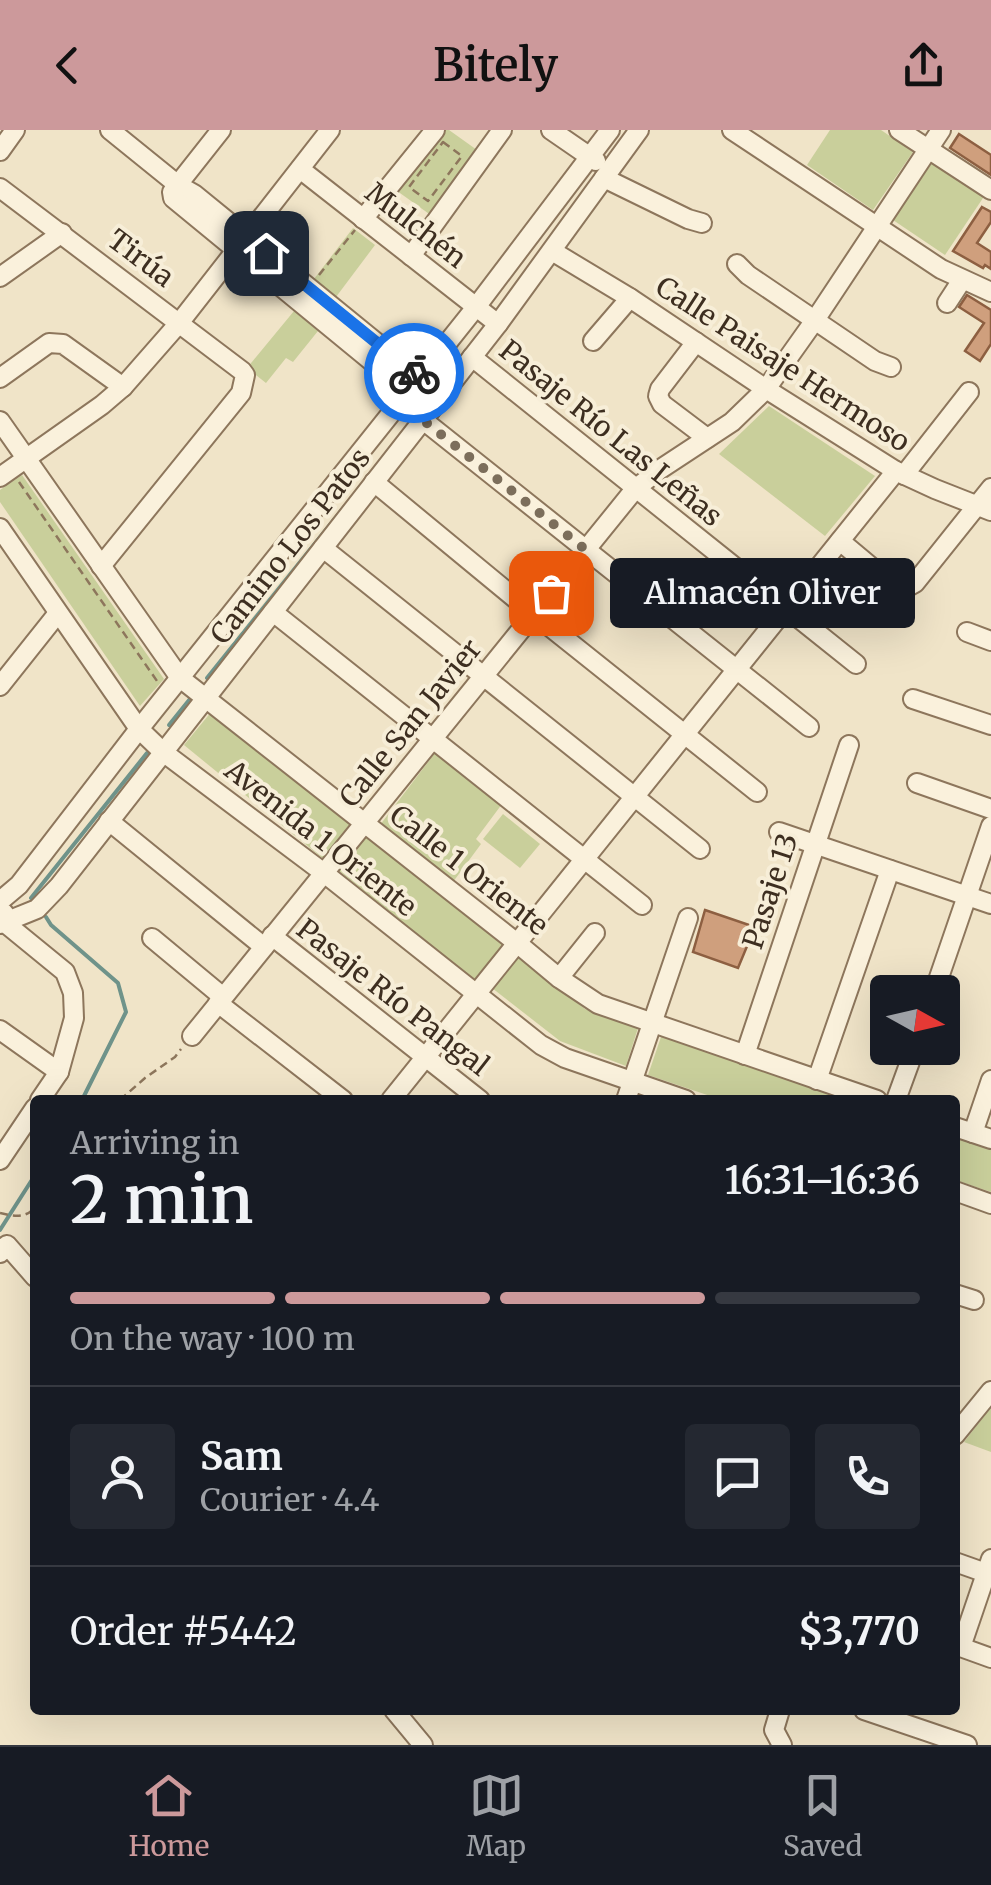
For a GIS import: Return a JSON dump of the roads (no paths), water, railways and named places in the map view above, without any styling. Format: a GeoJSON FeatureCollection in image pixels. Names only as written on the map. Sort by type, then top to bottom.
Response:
{"type":"FeatureCollection","features":[{"type":"Feature","properties":{"kind":"street"},"geometry":{"type":"LineString","coordinates":[[0,151],[15,130]]}},
{"type":"Feature","properties":{"kind":"street"},"geometry":{"type":"LineString","coordinates":[[110,130],[178,185]]}},
{"type":"Feature","properties":{"kind":"street"},"geometry":{"type":"LineString","coordinates":[[220,130],[172,192],[173,198],[309,288],[586,550],[809,727]]}},
{"type":"Feature","properties":{"kind":"street"},"geometry":{"type":"LineString","coordinates":[[12,469],[122,387],[180,322],[330,130]]}},
{"type":"Feature","properties":{"kind":"street"},"geometry":{"type":"LineString","coordinates":[[364,219],[435,130]]}},
{"type":"Feature","properties":{"kind":"street"},"geometry":{"type":"LineString","coordinates":[[411,256],[502,130]]}},
{"type":"Feature","properties":{"kind":"street"},"geometry":{"type":"LineString","coordinates":[[551,130],[607,174],[688,220],[702,222]]}},
{"type":"Feature","properties":{"kind":"street","name":"Camino Los Patos"},"geometry":{"type":"LineString","coordinates":[[0,901],[19,885],[476,307],[610,130]]}},
{"type":"Feature","properties":{"kind":"street","name":"Camino Los Patos"},"geometry":{"type":"LineString","coordinates":[[2,924],[37,909],[59,886],[498,324],[639,130]]}},
{"type":"Feature","properties":{"kind":"street"},"geometry":{"type":"LineString","coordinates":[[732,130],[942,268],[991,292]]}},
{"type":"Feature","properties":{"kind":"street"},"geometry":{"type":"LineString","coordinates":[[899,130],[991,190]]}},
{"type":"Feature","properties":{"kind":"street","name":"Calle San Javier"},"geometry":{"type":"LineString","coordinates":[[192,1036],[635,489],[732,422],[766,389],[942,130]]}},
{"type":"Feature","properties":{"kind":"street","name":"Mulchén"},"geometry":{"type":"LineString","coordinates":[[300,169],[498,324]]}},
{"type":"Feature","properties":{"kind":"street","name":"Tirúa"},"geometry":{"type":"LineString","coordinates":[[0,188],[180,322],[245,376],[241,393],[101,566]]}},
{"type":"Feature","properties":{"kind":"street"},"geometry":{"type":"LineString","coordinates":[[0,277],[62,233]]}},
{"type":"Feature","properties":{"kind":"street"},"geometry":{"type":"LineString","coordinates":[[241,244],[414,384]]}},
{"type":"Feature","properties":{"kind":"street","name":"Calle Paisaje Hermoso"},"geometry":{"type":"LineString","coordinates":[[552,251],[900,473],[984,508]]}},
{"type":"Feature","properties":{"kind":"street"},"geometry":{"type":"LineString","coordinates":[[737,264],[876,362],[891,366]]}},
{"type":"Feature","properties":{"kind":"street"},"geometry":{"type":"LineString","coordinates":[[948,304],[962,280]]}},
{"type":"Feature","properties":{"kind":"street"},"geometry":{"type":"LineString","coordinates":[[593,341],[630,298]]}},
{"type":"Feature","properties":{"kind":"street"},"geometry":{"type":"LineString","coordinates":[[696,342],[658,396],[662,404],[708,438]]}},
{"type":"Feature","properties":{"kind":"street"},"geometry":{"type":"LineString","coordinates":[[0,378],[49,343],[63,344],[122,387]]}},
{"type":"Feature","properties":{"kind":"street","name":"Pasaje Río Las Leñas"},"geometry":{"type":"LineString","coordinates":[[472,357],[856,664]]}},
{"type":"Feature","properties":{"kind":"street"},"geometry":{"type":"LineString","coordinates":[[395,1095],[840,541],[970,392]]}},
{"type":"Feature","properties":{"kind":"street","name":"Calle 1 Oriente"},"geometry":{"type":"LineString","coordinates":[[0,421],[12,469],[101,566],[180,678],[559,978],[598,1004],[862,1095]]}},
{"type":"Feature","properties":{"kind":"street"},"geometry":{"type":"LineString","coordinates":[[374,482],[757,792]]}},
{"type":"Feature","properties":{"kind":"street"},"geometry":{"type":"LineString","coordinates":[[840,541],[894,586],[906,588],[984,508],[991,488]]}},
{"type":"Feature","properties":{"kind":"street","name":"Avenida 1 Oriente"},"geometry":{"type":"LineString","coordinates":[[0,528],[139,729],[164,752],[541,1045],[629,1091],[654,1095]]}},
{"type":"Feature","properties":{"kind":"street"},"geometry":{"type":"LineString","coordinates":[[323,548],[700,850]]}},
{"type":"Feature","properties":{"kind":"street"},"geometry":{"type":"LineString","coordinates":[[0,686],[58,612]]}},
{"type":"Feature","properties":{"kind":"street"},"geometry":{"type":"LineString","coordinates":[[273,612],[642,904]]}},
{"type":"Feature","properties":{"kind":"street"},"geometry":{"type":"LineString","coordinates":[[967,632],[991,640]]}},
{"type":"Feature","properties":{"kind":"street"},"geometry":{"type":"LineString","coordinates":[[913,698],[991,726]]}},
{"type":"Feature","properties":{"kind":"street","name":"Pasaje 13"},"geometry":{"type":"LineString","coordinates":[[746,1055],[849,745]]}},
{"type":"Feature","properties":{"kind":"street"},"geometry":{"type":"LineString","coordinates":[[917,783],[991,808]]}},
{"type":"Feature","properties":{"kind":"street","name":"Pasaje Río Pangal"},"geometry":{"type":"LineString","coordinates":[[109,821],[474,1095]]}},
{"type":"Feature","properties":{"kind":"street"},"geometry":{"type":"LineString","coordinates":[[940,975],[991,826]]}},
{"type":"Feature","properties":{"kind":"street"},"geometry":{"type":"LineString","coordinates":[[779,832],[991,904]]}},
{"type":"Feature","properties":{"kind":"street"},"geometry":{"type":"LineString","coordinates":[[818,1080],[890,870]]}},
{"type":"Feature","properties":{"kind":"street"},"geometry":{"type":"LineString","coordinates":[[0,901],[2,924],[65,972],[70,982],[74,1018],[60,1072],[44,1095]]}},
{"type":"Feature","properties":{"kind":"street"},"geometry":{"type":"LineString","coordinates":[[629,1091],[688,918]]}},
{"type":"Feature","properties":{"kind":"street"},"geometry":{"type":"LineString","coordinates":[[559,978],[596,933]]}},
{"type":"Feature","properties":{"kind":"street"},"geometry":{"type":"LineString","coordinates":[[152,938],[337,1095]]}},
{"type":"Feature","properties":{"kind":"street"},"geometry":{"type":"LineString","coordinates":[[0,1030],[60,1072]]}},
{"type":"Feature","properties":{"kind":"street"},"geometry":{"type":"LineString","coordinates":[[898,1095],[908,1065]]}},
{"type":"Feature","properties":{"kind":"street"},"geometry":{"type":"LineString","coordinates":[[973,1133],[991,1080]]}},
{"type":"Feature","properties":{"kind":"street"},"geometry":{"type":"LineString","coordinates":[[0,1160],[30,1115]]}},
{"type":"Feature","properties":{"kind":"street"},"geometry":{"type":"LineString","coordinates":[[0,1124],[16,1136]]}},
{"type":"Feature","properties":{"kind":"street"},"geometry":{"type":"LineString","coordinates":[[960,1194],[991,1204]]}},
{"type":"Feature","properties":{"kind":"street"},"geometry":{"type":"LineString","coordinates":[[0,1253],[7,1245],[30,1272]]}},
{"type":"Feature","properties":{"kind":"street"},"geometry":{"type":"LineString","coordinates":[[960,1296],[974,1300]]}},
{"type":"Feature","properties":{"kind":"street"},"geometry":{"type":"LineString","coordinates":[[960,1429],[991,1391]]}},
{"type":"Feature","properties":{"kind":"street"},"geometry":{"type":"LineString","coordinates":[[960,1563],[989,1566],[960,1641]]}},
{"type":"Feature","properties":{"kind":"street"},"geometry":{"type":"LineString","coordinates":[[960,1647],[991,1658]]}},
{"type":"Feature","properties":{"kind":"street"},"geometry":{"type":"LineString","coordinates":[[398,1715],[423,1745]]}},
{"type":"Feature","properties":{"kind":"street"},"geometry":{"type":"LineString","coordinates":[[778,1715],[774,1730],[782,1745]]}},
{"type":"Feature","properties":{"kind":"street"},"geometry":{"type":"LineString","coordinates":[[875,1715],[927,1739],[967,1745]]}},
{"type":"Feature","properties":{"kind":"waterway"},"geometry":{"type":"LineString","coordinates":[[207,678],[345,506]]}},
{"type":"Feature","properties":{"kind":"waterway"},"geometry":{"type":"LineString","coordinates":[[169,725],[194,694]]}},
{"type":"Feature","properties":{"kind":"waterway"},"geometry":{"type":"LineString","coordinates":[[31,898],[147,753]]}},
{"type":"Feature","properties":{"kind":"waterway"},"geometry":{"type":"LineString","coordinates":[[46,917],[118,983],[126,1012],[84,1095]]}},
{"type":"Feature","properties":{"kind":"waterway"},"geometry":{"type":"LineString","coordinates":[[0,1230],[30,1183]]}},
{"type":"Feature","properties":{"kind":"place","name":"Almacén Oliver"},"geometry":{"type":"Point","coordinates":[551,593]}}]}
